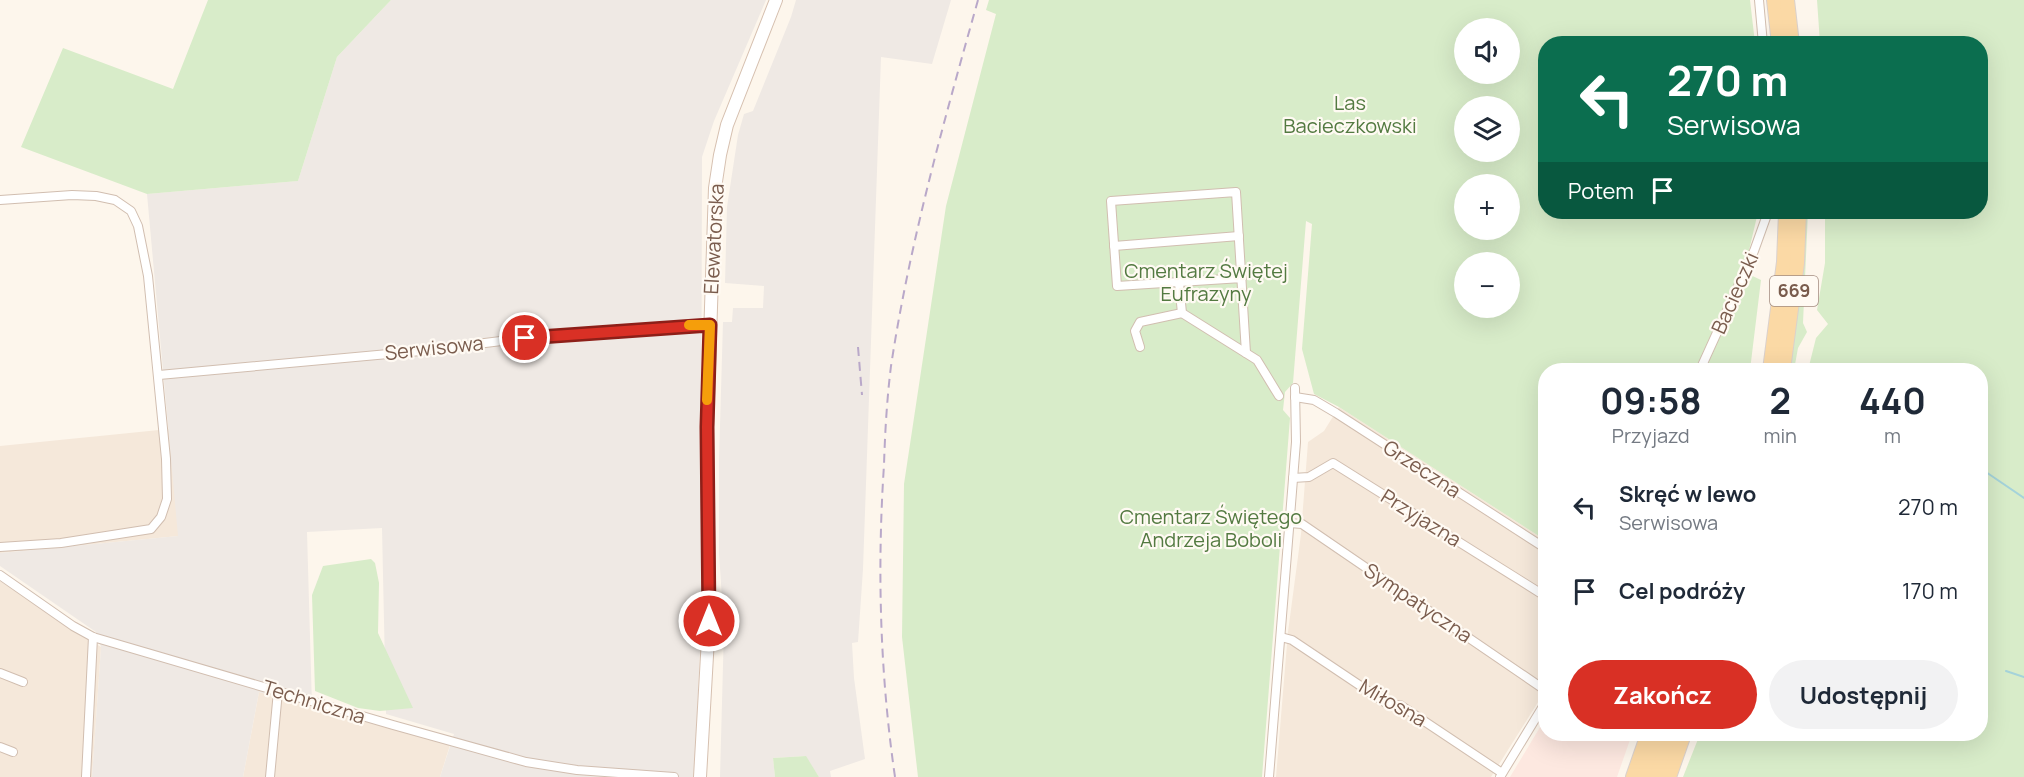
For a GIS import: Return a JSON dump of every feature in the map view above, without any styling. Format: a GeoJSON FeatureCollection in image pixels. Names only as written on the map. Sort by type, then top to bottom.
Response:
{"type":"FeatureCollection","features":[{"type":"Feature","properties":{"kind":"main road"},"geometry":{"type":"LineString","coordinates":[[1774,0],[1778,36]]}},
{"type":"Feature","properties":{"kind":"main road"},"geometry":{"type":"LineString","coordinates":[[1787,0],[1791,36]]}},
{"type":"Feature","properties":{"kind":"main road","name":"669"},"geometry":{"type":"LineString","coordinates":[[1771,363],[1784,262],[1786,219]]}},
{"type":"Feature","properties":{"kind":"main road","name":"669"},"geometry":{"type":"LineString","coordinates":[[1784,363],[1796,274],[1799,219]]}},
{"type":"Feature","properties":{"kind":"main road"},"geometry":{"type":"LineString","coordinates":[[1633,777],[1646,741]]}},
{"type":"Feature","properties":{"kind":"main road"},"geometry":{"type":"LineString","coordinates":[[1644,777],[1657,741]]}},
{"type":"Feature","properties":{"kind":"main road"},"geometry":{"type":"LineString","coordinates":[[1656,777],[1669,741]]}},
{"type":"Feature","properties":{"kind":"main road"},"geometry":{"type":"LineString","coordinates":[[1669,777],[1682,741]]}},
{"type":"Feature","properties":{"kind":"street","name":"Elewatorska"},"geometry":{"type":"LineString","coordinates":[[700,777],[709,621],[707,427],[715,188],[729,119],[776,0]]}},
{"type":"Feature","properties":{"kind":"street"},"geometry":{"type":"LineString","coordinates":[[1759,0],[1763,36]]}},
{"type":"Feature","properties":{"kind":"street"},"geometry":{"type":"LineString","coordinates":[[1242,278],[1118,286],[1111,201],[1236,192],[1242,278],[1246,353]]}},
{"type":"Feature","properties":{"kind":"street"},"geometry":{"type":"LineString","coordinates":[[0,200],[72,195],[96,196],[115,200],[131,211],[138,226],[148,276],[159,375],[167,500],[161,517],[152,529],[61,543],[0,548]]}},
{"type":"Feature","properties":{"kind":"street","name":"Bacieczki"},"geometry":{"type":"LineString","coordinates":[[1703,363],[1754,251],[1765,219]]}},
{"type":"Feature","properties":{"kind":"street"},"geometry":{"type":"LineString","coordinates":[[1114,246],[1239,236]]}},
{"type":"Feature","properties":{"kind":"street"},"geometry":{"type":"LineString","coordinates":[[1179,283],[1182,313]]}},
{"type":"Feature","properties":{"kind":"street"},"geometry":{"type":"LineString","coordinates":[[1140,347],[1135,332],[1140,322],[1182,313],[1257,360],[1279,396]]}},
{"type":"Feature","properties":{"kind":"street","name":"Serwisowa"},"geometry":{"type":"LineString","coordinates":[[159,375],[387,354],[525,338],[710,325]]}},
{"type":"Feature","properties":{"kind":"street","name":"Grzeczna"},"geometry":{"type":"LineString","coordinates":[[1293,478],[1297,424],[1295,393],[1314,400],[1336,413],[1538,543]]}},
{"type":"Feature","properties":{"kind":"street","name":"Przyjazna"},"geometry":{"type":"LineString","coordinates":[[1293,478],[1309,477],[1333,463],[1538,592]]}},
{"type":"Feature","properties":{"kind":"street"},"geometry":{"type":"LineString","coordinates":[[1269,777],[1293,478]]}},
{"type":"Feature","properties":{"kind":"street","name":"Sympatyczna"},"geometry":{"type":"LineString","coordinates":[[1290,522],[1302,524],[1538,685]]}},
{"type":"Feature","properties":{"kind":"street","name":"Techniczna"},"geometry":{"type":"LineString","coordinates":[[0,575],[93,637],[526,762],[577,770],[674,777]]}},
{"type":"Feature","properties":{"kind":"street"},"geometry":{"type":"LineString","coordinates":[[86,777],[93,637]]}},
{"type":"Feature","properties":{"kind":"street","name":"Miłosna"},"geometry":{"type":"LineString","coordinates":[[1281,637],[1292,640],[1389,705],[1400,705],[1501,775]]}},
{"type":"Feature","properties":{"kind":"street"},"geometry":{"type":"LineString","coordinates":[[0,673],[23,682]]}},
{"type":"Feature","properties":{"kind":"street"},"geometry":{"type":"LineString","coordinates":[[270,777],[278,691]]}},
{"type":"Feature","properties":{"kind":"street"},"geometry":{"type":"LineString","coordinates":[[1501,775],[1538,714]]}},
{"type":"Feature","properties":{"kind":"street"},"geometry":{"type":"LineString","coordinates":[[0,747],[13,752]]}},
{"type":"Feature","properties":{"kind":"shaded area"},"geometry":{"type":"Polygon","coordinates":[[[391,0],[766,0],[714,121],[702,157],[702,609],[694,777],[440,777],[454,734],[386,714],[382,528],[307,532],[312,707],[259,692],[243,777],[92,777],[101,647],[96,632],[0,566],[0,553],[178,536],[147,194],[298,181],[337,57],[391,0]]]}},
{"type":"Feature","properties":{"kind":"shaded area"},"geometry":{"type":"Polygon","coordinates":[[[796,0],[951,0],[932,64],[881,57],[863,569],[858,642],[852,643],[854,678],[865,759],[830,771],[831,777],[819,777],[805,756],[773,758],[775,777],[720,777],[724,628],[719,553],[719,460],[723,322],[732,322],[733,308],[763,308],[764,286],[725,283],[727,207],[738,135],[744,114],[753,111],[796,0]]]}},
{"type":"Feature","properties":{"kind":"shaded area"},"geometry":{"type":"Polygon","coordinates":[[[1339,407],[1538,535],[1538,702],[1491,777],[1276,777],[1288,632],[1301,534],[1308,442],[1324,431],[1339,407]]]}},
{"type":"Feature","properties":{"kind":"shaded area"},"geometry":{"type":"Polygon","coordinates":[[[169,429],[179,536],[0,553],[0,446],[169,429]]]}},
{"type":"Feature","properties":{"kind":"shaded area"},"geometry":{"type":"Polygon","coordinates":[[[0,581],[101,647],[92,777],[0,777],[0,581]]]}},
{"type":"Feature","properties":{"kind":"shaded area"},"geometry":{"type":"Polygon","coordinates":[[[259,692],[450,745],[440,777],[243,777],[259,692]]]}},
{"type":"Feature","properties":{"kind":"shaded area"},"geometry":{"type":"Polygon","coordinates":[[[1538,731],[1538,741],[1630,741],[1617,777],[1510,777],[1538,731]]]}},
{"type":"Feature","properties":{"kind":"green space"},"geometry":{"type":"Polygon","coordinates":[[[208,0],[391,0],[337,57],[298,181],[147,194],[21,147],[63,48],[173,89],[208,0]]]}},
{"type":"Feature","properties":{"kind":"green space"},"geometry":{"type":"Polygon","coordinates":[[[989,0],[1750,0],[1754,36],[1538,36],[1538,219],[1756,219],[1744,272],[1761,280],[1751,363],[1538,363],[1538,535],[1339,407],[1314,394],[1302,349],[1312,224],[1306,221],[1293,383],[1285,392],[1283,410],[1290,418],[1262,777],[918,777],[902,637],[904,484],[946,206],[996,14],[986,10],[989,0]]]}},
{"type":"Feature","properties":{"kind":"green space"},"geometry":{"type":"Polygon","coordinates":[[[1817,0],[2024,0],[2024,777],[1683,777],[1697,741],[1988,741],[1988,363],[1810,363],[1816,338],[1828,324],[1817,310],[1825,263],[1825,219],[1988,219],[1988,36],[1820,36],[1817,0]]]}},
{"type":"Feature","properties":{"kind":"green space"},"geometry":{"type":"Polygon","coordinates":[[[1804,219],[1808,219],[1803,323],[1807,332],[1798,348],[1795,363],[1789,363],[1804,219]]]}},
{"type":"Feature","properties":{"kind":"green space"},"geometry":{"type":"Polygon","coordinates":[[[371,559],[375,563],[379,583],[378,633],[413,708],[380,711],[358,708],[315,691],[312,595],[323,566],[371,559]]]}},
{"type":"Feature","properties":{"kind":"green space"},"geometry":{"type":"Polygon","coordinates":[[[806,756],[819,777],[775,777],[773,758],[806,756]]]}},
{"type":"Feature","properties":{"kind":"waterway"},"geometry":{"type":"LineString","coordinates":[[1988,473],[2024,498]]}},
{"type":"Feature","properties":{"kind":"waterway"},"geometry":{"type":"LineString","coordinates":[[2006,671],[2024,677]]}},
{"type":"Feature","properties":{"kind":"railway"},"geometry":{"type":"LineString","coordinates":[[895,777],[886,699],[880,582],[882,504],[891,366],[918,227],[978,0]]}},
{"type":"Feature","properties":{"kind":"railway"},"geometry":{"type":"LineString","coordinates":[[858,347],[862,395]]}},
{"type":"Feature","properties":{"kind":"slow traffic"},"geometry":{"type":"LineString","coordinates":[[689,325],[710,325],[707,400]]}},
{"type":"Feature","properties":{"kind":"route"},"geometry":{"type":"LineString","coordinates":[[525,338],[710,325],[707,427],[709,621]]}},
{"type":"Feature","properties":{"kind":"park label","name":"Las Bacieczkowski"},"geometry":{"type":"Point","coordinates":[1350,114]}},
{"type":"Feature","properties":{"kind":"park label","name":"Cmentarz Świętej Eufrazyny"},"geometry":{"type":"Point","coordinates":[1206,282]}},
{"type":"Feature","properties":{"kind":"park label","name":"Cmentarz Świętego Andrzeja Boboli"},"geometry":{"type":"Point","coordinates":[1211,528]}}]}
